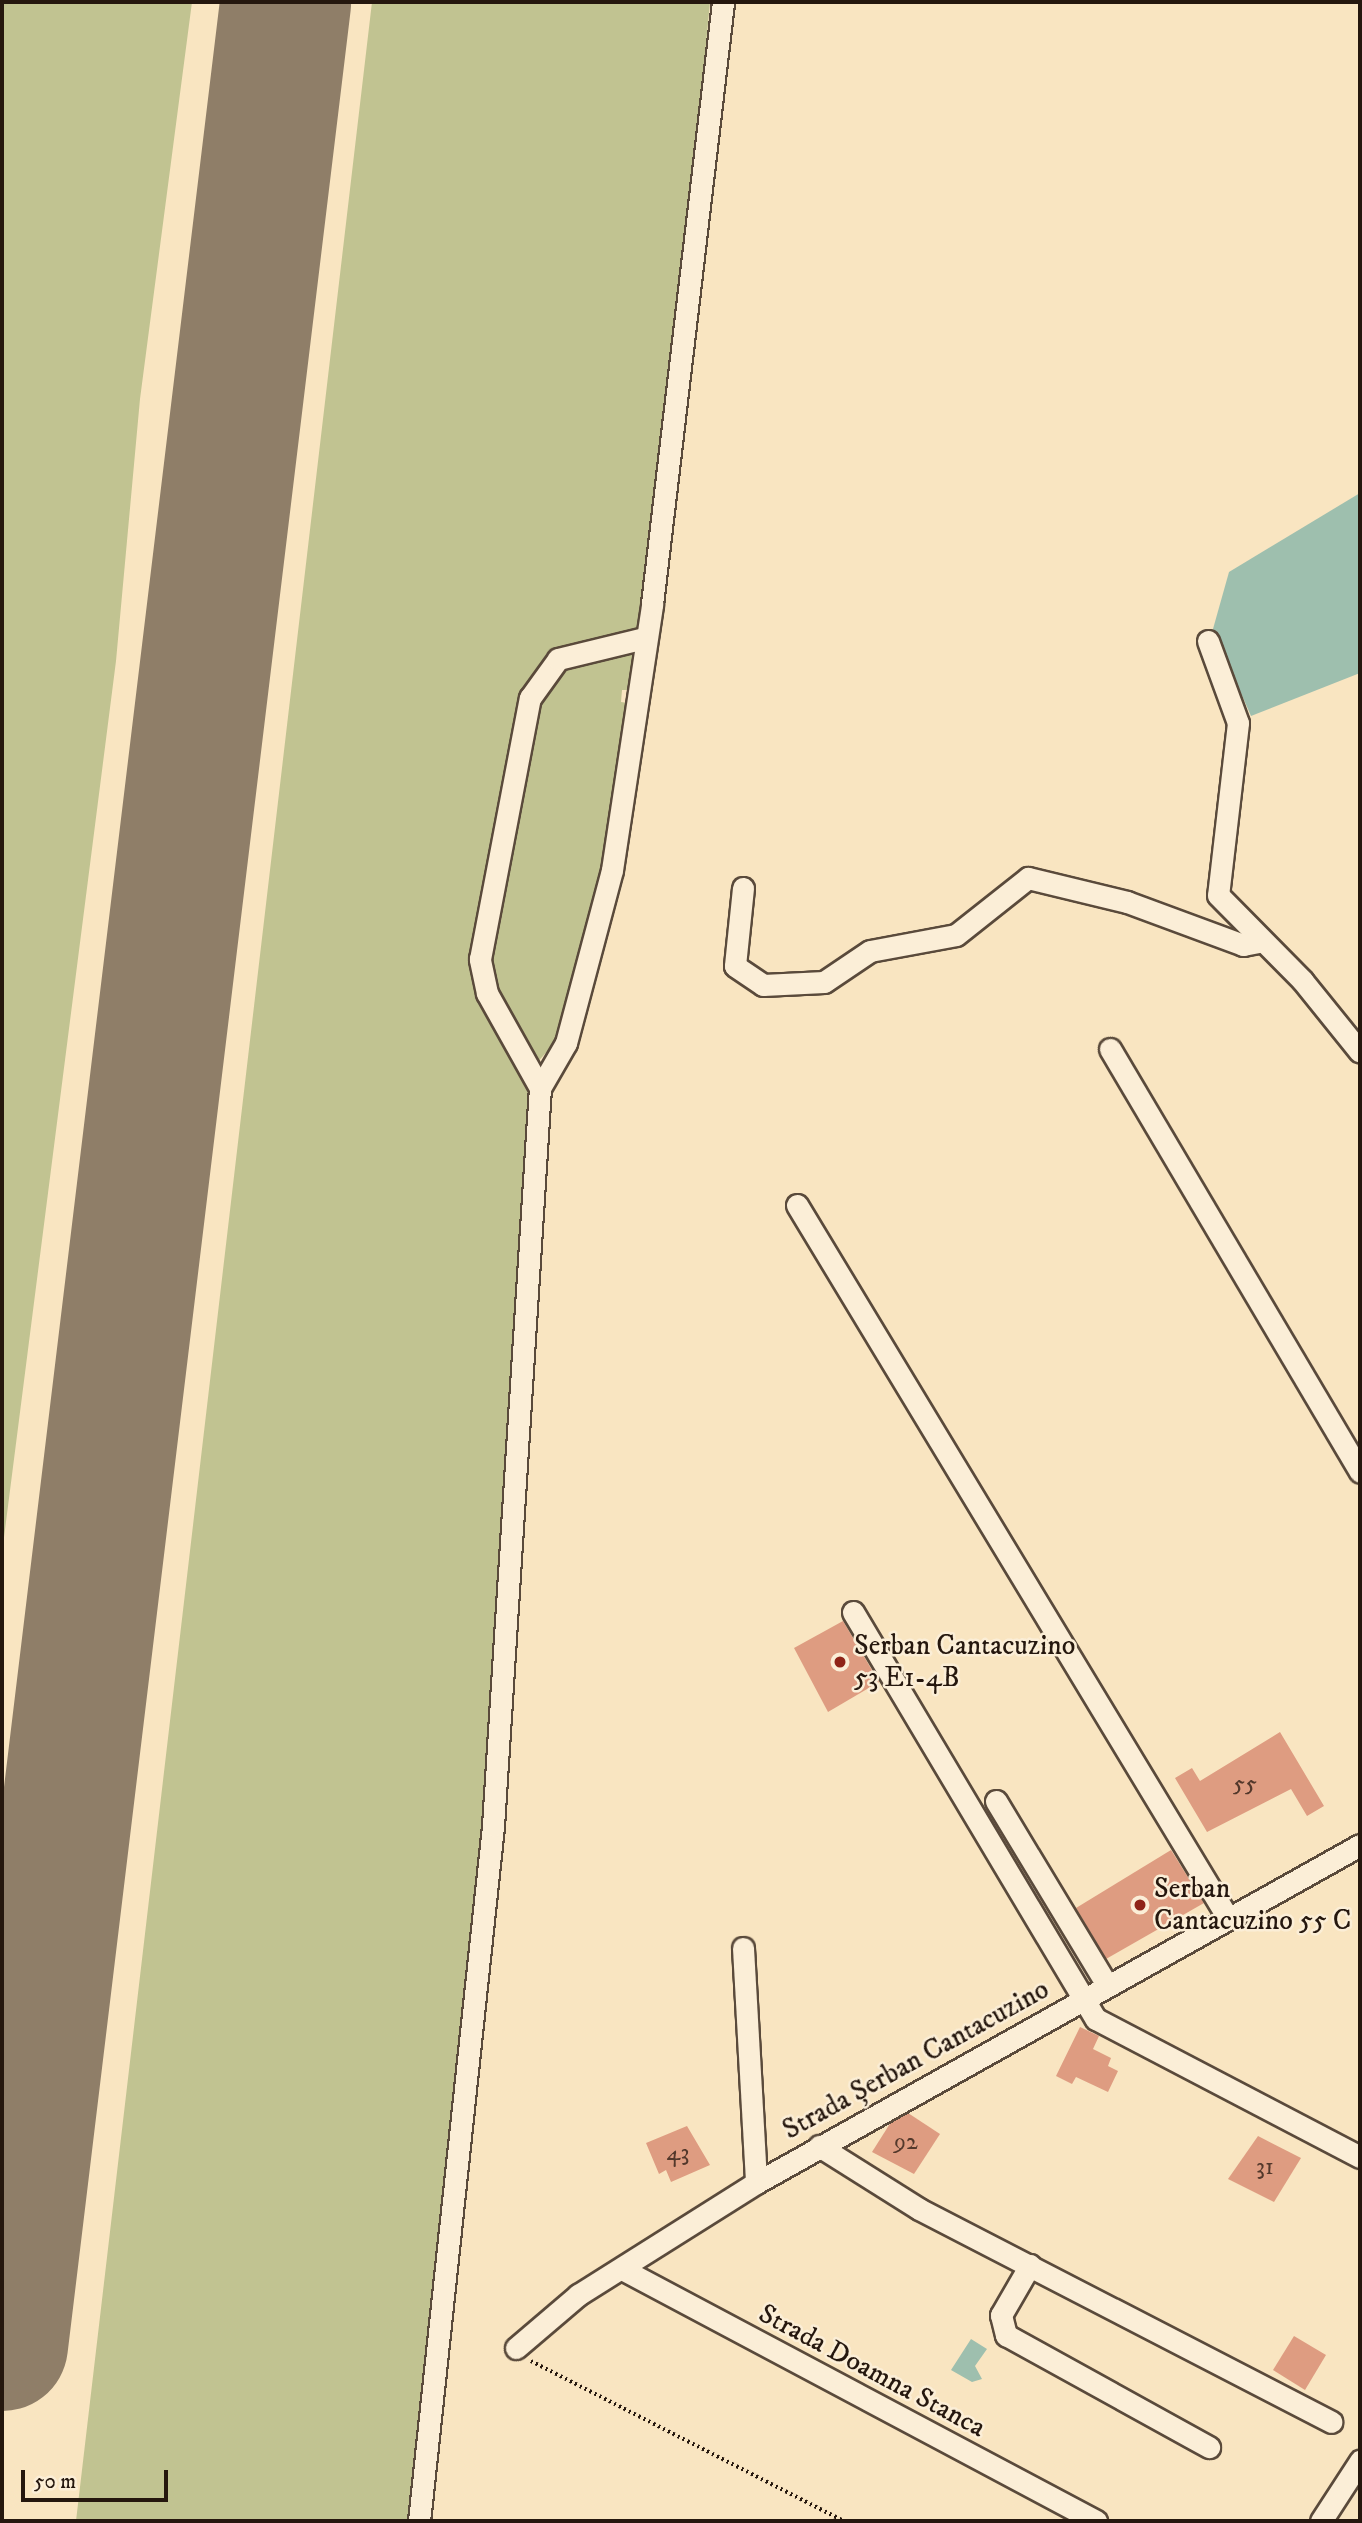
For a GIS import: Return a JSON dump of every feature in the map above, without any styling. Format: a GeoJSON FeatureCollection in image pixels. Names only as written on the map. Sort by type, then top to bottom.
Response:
{"type":"FeatureCollection","features":[{"type":"Feature","properties":{"kind":"street"},"geometry":{"type":"LineString","coordinates":[[419,2521],[493,1826],[522,1450],[540,1088],[566,1043],[612,870],[644,638],[723,2]]}},
{"type":"Feature","properties":{"kind":"street"},"geometry":{"type":"LineString","coordinates":[[540,1088],[487,993],[480,959],[530,698],[558,659],[644,638]]}},
{"type":"Feature","properties":{"kind":"street"},"geometry":{"type":"LineString","coordinates":[[1208,641],[1238,723],[1218,895],[1263,941],[1360,1052]]}},
{"type":"Feature","properties":{"kind":"street"},"geometry":{"type":"LineString","coordinates":[[743,888],[735,966],[746,978],[773,986],[824,982],[870,951],[956,934],[1028,878],[1088,890],[1243,945],[1263,941]]}},
{"type":"Feature","properties":{"kind":"street"},"geometry":{"type":"LineString","coordinates":[[1110,1049],[1360,1472]]}},
{"type":"Feature","properties":{"kind":"street"},"geometry":{"type":"LineString","coordinates":[[797,1205],[1228,1918]]}},
{"type":"Feature","properties":{"kind":"street"},"geometry":{"type":"LineString","coordinates":[[853,1612],[1096,2019],[1360,2157]]}},
{"type":"Feature","properties":{"kind":"street"},"geometry":{"type":"LineString","coordinates":[[996,1801],[1107,1985]]}},
{"type":"Feature","properties":{"kind":"street","name":"Strada Șerban Cantacuzino"},"geometry":{"type":"LineString","coordinates":[[516,2348],[547,2317],[756,2183],[1360,1845]]}},
{"type":"Feature","properties":{"kind":"street"},"geometry":{"type":"LineString","coordinates":[[743,1948],[756,2183]]}},
{"type":"Feature","properties":{"kind":"street"},"geometry":{"type":"LineString","coordinates":[[819,2146],[919,2209],[1331,2422]]}},
{"type":"Feature","properties":{"kind":"street"},"geometry":{"type":"LineString","coordinates":[[1030,2265],[1001,2315],[1006,2335],[1209,2447]]}},
{"type":"Feature","properties":{"kind":"street","name":"Strada Doamna Stanca"},"geometry":{"type":"LineString","coordinates":[[622,2269],[1096,2521]]}},
{"type":"Feature","properties":{"kind":"street"},"geometry":{"type":"LineString","coordinates":[[1321,2521],[1360,2461]]}},
{"type":"Feature","properties":{"kind":"path"},"geometry":{"type":"LineString","coordinates":[[516,2348],[843,2521]]}},
{"type":"Feature","properties":{"kind":"green space"},"geometry":{"type":"Polygon","coordinates":[[[2,2],[192,2],[140,399],[116,661],[2,1553],[2,2]]]}},
{"type":"Feature","properties":{"kind":"green space"},"geometry":{"type":"Polygon","coordinates":[[[372,2],[710,2],[684,274],[638,627],[618,642],[558,650],[525,686],[476,959],[531,1097],[515,1478],[456,2158],[413,2521],[76,2521],[372,2]]]}},
{"type":"Feature","properties":{"kind":"green space"},"geometry":{"type":"Polygon","coordinates":[[[635,653],[630,690],[622,690],[621,702],[628,703],[594,915],[561,1036],[534,1066],[491,989],[487,967],[531,709],[558,669],[635,653]]]}},
{"type":"Feature","properties":{"kind":"shaded area"},"geometry":{"type":"Polygon","coordinates":[[[1360,493],[1360,673],[1251,716],[1213,629],[1229,572],[1360,493]]]}},
{"type":"Feature","properties":{"kind":"shaded area"},"geometry":{"type":"Polygon","coordinates":[[[971,2339],[987,2349],[975,2366],[982,2379],[972,2382],[951,2370],[971,2339]]]}},
{"type":"Feature","properties":{"kind":"building","name":"Serban Cantacuzino 53 E1-4B"},"geometry":{"type":"Polygon","coordinates":[[[843,1621],[879,1682],[828,1712],[794,1648],[843,1621]]]}},
{"type":"Feature","properties":{"kind":"building"},"geometry":{"type":"Polygon","coordinates":[[[1280,1732],[1324,1806],[1307,1816],[1291,1789],[1207,1832],[1175,1778],[1192,1768],[1200,1781],[1280,1732]]]}},
{"type":"Feature","properties":{"kind":"building","name":"Serban Cantacuzino 55 C"},"geometry":{"type":"Polygon","coordinates":[[[1171,1850],[1204,1903],[1106,1959],[1076,1908],[1171,1850]]]}},
{"type":"Feature","properties":{"kind":"building"},"geometry":{"type":"Polygon","coordinates":[[[1080,2027],[1099,2036],[1093,2049],[1111,2058],[1108,2066],[1118,2071],[1108,2092],[1076,2077],[1072,2084],[1056,2076],[1080,2027]]]}},
{"type":"Feature","properties":{"kind":"building"},"geometry":{"type":"Polygon","coordinates":[[[908,2113],[940,2134],[914,2174],[872,2152],[891,2122],[908,2113]]]}},
{"type":"Feature","properties":{"kind":"building"},"geometry":{"type":"Polygon","coordinates":[[[687,2126],[710,2165],[671,2182],[666,2170],[659,2174],[646,2143],[687,2126]]]}},
{"type":"Feature","properties":{"kind":"building"},"geometry":{"type":"Polygon","coordinates":[[[1258,2136],[1301,2158],[1274,2202],[1228,2179],[1258,2136]]]}},
{"type":"Feature","properties":{"kind":"building"},"geometry":{"type":"Polygon","coordinates":[[[1294,2336],[1326,2355],[1305,2390],[1273,2370],[1294,2336]]]}},
{"type":"Feature","properties":{"kind":"runway"},"geometry":{"type":"LineString","coordinates":[[2,2345],[285,2]]}},
{"type":"Feature","properties":{"kind":"place","name":"Serban Cantacuzino 53 E1-4B"},"geometry":{"type":"Point","coordinates":[840,1662]}},
{"type":"Feature","properties":{"kind":"place","name":"Serban Cantacuzino 55 C"},"geometry":{"type":"Point","coordinates":[1140,1905]}}]}
